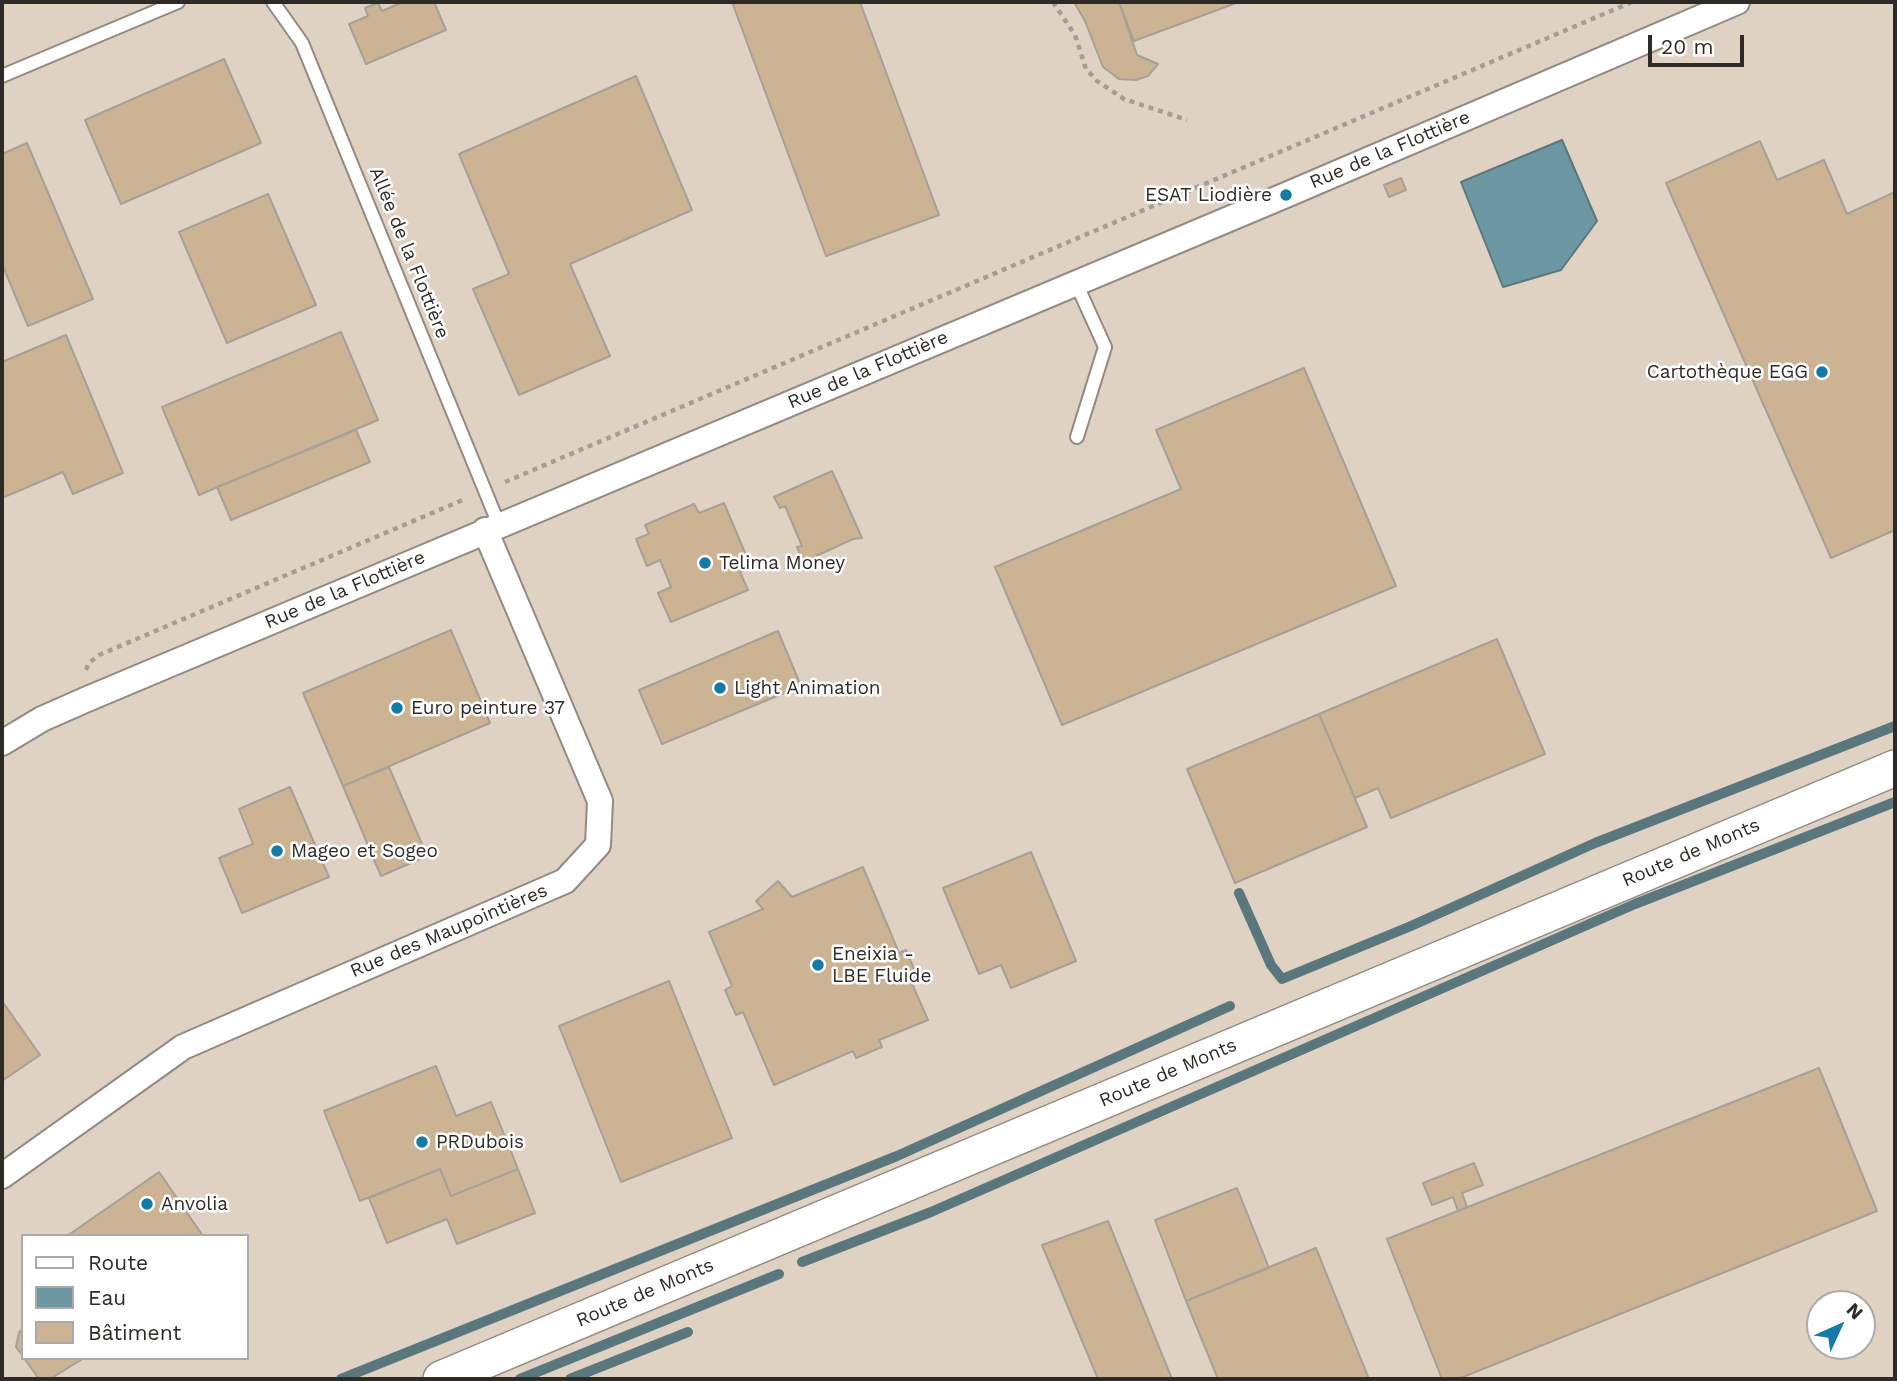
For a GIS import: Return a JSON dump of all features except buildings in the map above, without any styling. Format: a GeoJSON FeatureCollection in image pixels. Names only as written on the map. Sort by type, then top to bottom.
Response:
{"type":"FeatureCollection","features":[{"type":"Feature","properties":{"kind":"main road","name":"Route de Monts"},"geometry":{"type":"LineString","coordinates":[[441,1379],[1895,768]]}},
{"type":"Feature","properties":{"kind":"street","name":"Rue de la Flottière"},"geometry":{"type":"LineString","coordinates":[[2,743],[41,719],[85,699],[1737,2]]}},
{"type":"Feature","properties":{"kind":"street","name":"Rue des Maupointières"},"geometry":{"type":"LineString","coordinates":[[2,1176],[183,1047],[565,881],[598,845],[600,801],[492,528]]}},
{"type":"Feature","properties":{"kind":"lane"},"geometry":{"type":"LineString","coordinates":[[2,76],[178,2]]}},
{"type":"Feature","properties":{"kind":"lane","name":"Allée de la Flottière"},"geometry":{"type":"LineString","coordinates":[[273,2],[302,43],[486,490],[492,528]]}},
{"type":"Feature","properties":{"kind":"lane"},"geometry":{"type":"LineString","coordinates":[[1076,283],[1105,347],[1077,437]]}},
{"type":"Feature","properties":{"kind":"path"},"geometry":{"type":"LineString","coordinates":[[1053,2],[1075,35],[1086,69],[1097,81],[1124,99],[1187,120]]}},
{"type":"Feature","properties":{"kind":"path"},"geometry":{"type":"LineString","coordinates":[[85,675],[89,663],[99,655],[1632,2]]}},
{"type":"Feature","properties":{"kind":"shaded area"},"geometry":{"type":"Polygon","coordinates":[[[2,2],[1895,2],[1895,1379],[2,1379],[2,2]]]}},
{"type":"Feature","properties":{"kind":"water"},"geometry":{"type":"Polygon","coordinates":[[[1562,140],[1597,221],[1561,270],[1503,287],[1461,182],[1562,140]]]}},
{"type":"Feature","properties":{"kind":"waterway"},"geometry":{"type":"LineString","coordinates":[[1239,893],[1271,965],[1282,979],[1411,926],[1595,843],[1895,726]]}},
{"type":"Feature","properties":{"kind":"waterway"},"geometry":{"type":"LineString","coordinates":[[802,1262],[931,1212],[1635,904],[1895,802]]}},
{"type":"Feature","properties":{"kind":"waterway"},"geometry":{"type":"LineString","coordinates":[[341,1379],[897,1156],[1230,1006]]}},
{"type":"Feature","properties":{"kind":"waterway"},"geometry":{"type":"LineString","coordinates":[[520,1379],[779,1274]]}},
{"type":"Feature","properties":{"kind":"waterway"},"geometry":{"type":"LineString","coordinates":[[570,1379],[688,1332]]}},
{"type":"Feature","properties":{"kind":"place","name":"ESAT Liodière"},"geometry":{"type":"Point","coordinates":[1286,195]}},
{"type":"Feature","properties":{"kind":"place","name":"Cartothèque EGG"},"geometry":{"type":"Point","coordinates":[1822,372]}},
{"type":"Feature","properties":{"kind":"place","name":"Telima Money"},"geometry":{"type":"Point","coordinates":[705,563]}},
{"type":"Feature","properties":{"kind":"place","name":"Light Animation"},"geometry":{"type":"Point","coordinates":[720,688]}},
{"type":"Feature","properties":{"kind":"place","name":"Euro peinture 37"},"geometry":{"type":"Point","coordinates":[397,708]}},
{"type":"Feature","properties":{"kind":"place","name":"Mageo et Sogeo"},"geometry":{"type":"Point","coordinates":[277,851]}},
{"type":"Feature","properties":{"kind":"place","name":"Eneixia - LBE Fluide"},"geometry":{"type":"Point","coordinates":[818,965]}},
{"type":"Feature","properties":{"kind":"place","name":"PRDubois"},"geometry":{"type":"Point","coordinates":[422,1142]}},
{"type":"Feature","properties":{"kind":"place","name":"Anvolia"},"geometry":{"type":"Point","coordinates":[147,1204]}}]}
